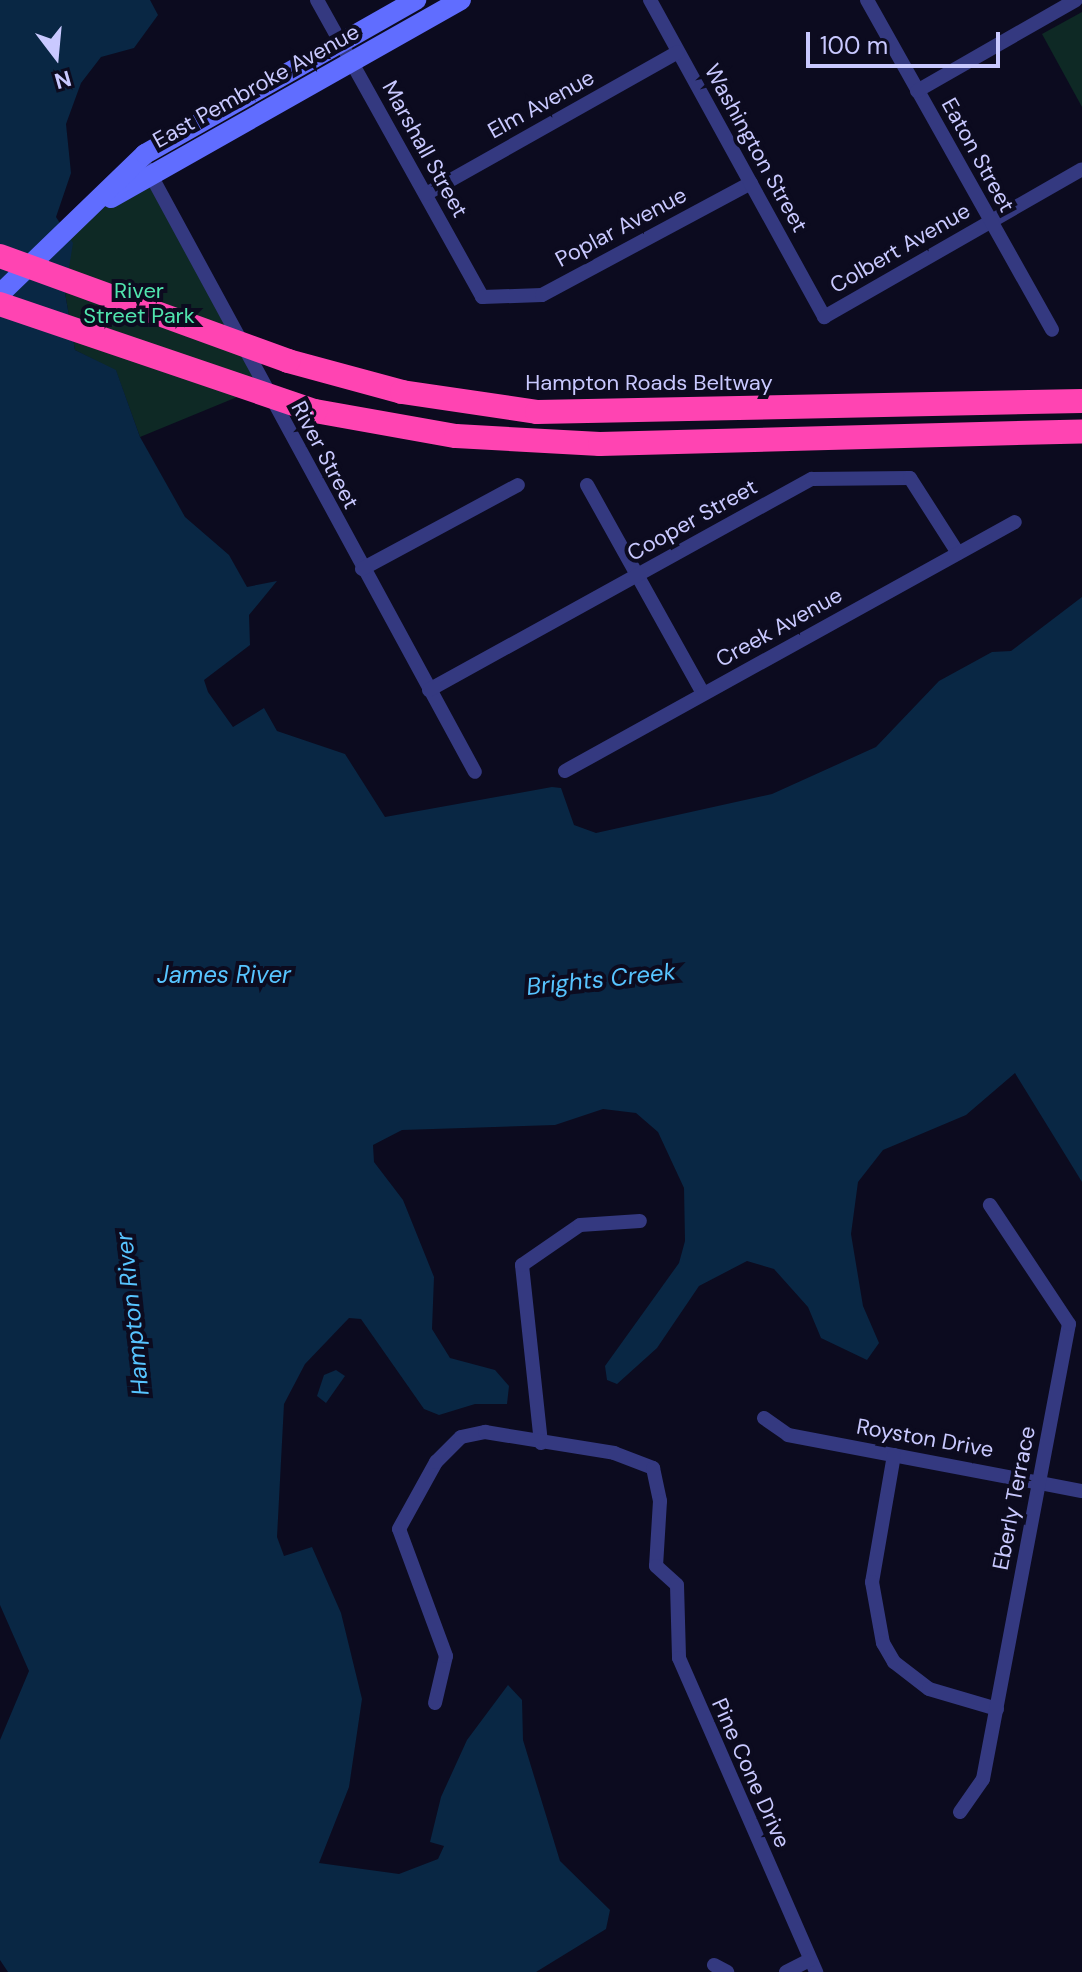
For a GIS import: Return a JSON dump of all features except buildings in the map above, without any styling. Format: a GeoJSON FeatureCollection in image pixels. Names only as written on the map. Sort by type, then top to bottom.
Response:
{"type":"FeatureCollection","features":[{"type":"Feature","properties":{"kind":"highway","name":"Hampton Roads Beltway"},"geometry":{"type":"LineString","coordinates":[[0,256],[288,361],[402,392],[537,412],[1082,401]]}},
{"type":"Feature","properties":{"kind":"highway"},"geometry":{"type":"LineString","coordinates":[[0,304],[315,411],[456,436],[600,444],[1082,431]]}},
{"type":"Feature","properties":{"kind":"main road","name":"East Pembroke Avenue"},"geometry":{"type":"LineString","coordinates":[[346,51],[416,0]]}},
{"type":"Feature","properties":{"kind":"main road","name":"East Pembroke Avenue"},"geometry":{"type":"LineString","coordinates":[[0,294],[78,220],[145,165],[346,51],[461,0]]}},
{"type":"Feature","properties":{"kind":"street","name":"Marshall Street"},"geometry":{"type":"LineString","coordinates":[[317,0],[482,297],[508,296]]}},
{"type":"Feature","properties":{"kind":"street","name":"Washington Street"},"geometry":{"type":"LineString","coordinates":[[650,0],[824,317]]}},
{"type":"Feature","properties":{"kind":"street","name":"Eaton Street"},"geometry":{"type":"LineString","coordinates":[[867,0],[1052,330]]}},
{"type":"Feature","properties":{"kind":"street"},"geometry":{"type":"LineString","coordinates":[[917,91],[1076,0]]}},
{"type":"Feature","properties":{"kind":"street","name":"Elm Avenue"},"geometry":{"type":"LineString","coordinates":[[426,194],[678,52]]}},
{"type":"Feature","properties":{"kind":"street","name":"River Street"},"geometry":{"type":"LineString","coordinates":[[145,165],[475,772]]}},
{"type":"Feature","properties":{"kind":"street","name":"Colbert Avenue"},"geometry":{"type":"LineString","coordinates":[[824,317],[1082,169]]}},
{"type":"Feature","properties":{"kind":"street","name":"Poplar Avenue"},"geometry":{"type":"LineString","coordinates":[[508,296],[542,295],[751,183]]}},
{"type":"Feature","properties":{"kind":"street","name":"Cooper Street"},"geometry":{"type":"LineString","coordinates":[[429,690],[812,479],[910,478],[958,553]]}},
{"type":"Feature","properties":{"kind":"street"},"geometry":{"type":"LineString","coordinates":[[362,569],[518,485]]}},
{"type":"Feature","properties":{"kind":"street"},"geometry":{"type":"LineString","coordinates":[[587,485],[703,693]]}},
{"type":"Feature","properties":{"kind":"street","name":"Creek Avenue"},"geometry":{"type":"LineString","coordinates":[[565,771],[1015,522]]}},
{"type":"Feature","properties":{"kind":"street","name":"Eberly Terrace"},"geometry":{"type":"LineString","coordinates":[[960,1812],[983,1779],[1069,1324],[990,1205]]}},
{"type":"Feature","properties":{"kind":"street"},"geometry":{"type":"LineString","coordinates":[[435,1703],[446,1656],[436,1615],[405,1550],[399,1529],[405,1507],[461,1437],[485,1432],[541,1443],[522,1265],[580,1225],[640,1221]]}},
{"type":"Feature","properties":{"kind":"street","name":"Royston Drive"},"geometry":{"type":"LineString","coordinates":[[764,1418],[788,1435],[1082,1491]]}},
{"type":"Feature","properties":{"kind":"street","name":"Pine Cone Drive"},"geometry":{"type":"LineString","coordinates":[[541,1443],[614,1453],[653,1468],[660,1501],[656,1566],[677,1585],[679,1658],[813,1966]]}},
{"type":"Feature","properties":{"kind":"street"},"geometry":{"type":"LineString","coordinates":[[894,1455],[872,1582],[883,1643],[894,1662],[929,1689],[997,1709]]}},
{"type":"Feature","properties":{"kind":"street"},"geometry":{"type":"LineString","coordinates":[[786,1972],[813,1966]]}},
{"type":"Feature","properties":{"kind":"green space"},"geometry":{"type":"Polygon","coordinates":[[[1082,12],[1082,107],[1042,34],[1082,12]]]}},
{"type":"Feature","properties":{"kind":"green space","name":"River Street Park"},"geometry":{"type":"Polygon","coordinates":[[[150,172],[266,385],[140,437],[116,371],[75,350],[65,293],[71,233],[150,172]]]}},
{"type":"Feature","properties":{"kind":"water","name":"James River"},"geometry":{"type":"Polygon","coordinates":[[[0,0],[150,0],[158,15],[134,48],[101,57],[81,83],[66,124],[71,173],[56,217],[73,243],[65,293],[75,350],[116,370],[140,437],[185,517],[229,555],[247,587],[277,581],[249,615],[250,645],[204,680],[208,692],[233,727],[264,708],[277,731],[345,754],[385,817],[552,787],[561,788],[574,825],[596,833],[772,794],[876,747],[939,681],[992,652],[1011,651],[1082,597],[1082,1182],[1015,1073],[966,1115],[883,1150],[858,1182],[851,1234],[863,1306],[879,1343],[867,1360],[821,1338],[808,1307],[774,1269],[747,1261],[699,1286],[657,1348],[617,1384],[607,1380],[605,1366],[679,1263],[685,1241],[684,1188],[658,1132],[636,1113],[603,1109],[555,1125],[402,1130],[373,1145],[374,1162],[403,1200],[434,1277],[432,1329],[450,1358],[495,1370],[509,1386],[507,1404],[475,1404],[439,1415],[424,1409],[361,1319],[349,1318],[305,1364],[284,1404],[277,1537],[284,1556],[312,1547],[341,1613],[362,1699],[349,1787],[319,1863],[399,1874],[438,1859],[444,1846],[430,1842],[441,1797],[467,1740],[508,1685],[522,1700],[523,1740],[560,1861],[610,1910],[606,1929],[536,1972],[8,1972],[0,1960],[0,1740],[29,1671],[0,1605],[0,0]]]}},
{"type":"Feature","properties":{"kind":"water"},"geometry":{"type":"Polygon","coordinates":[[[336,1370],[345,1376],[326,1403],[317,1396],[324,1375],[336,1370]]]}},
{"type":"Feature","properties":{"kind":"water label","name":"Brights Creek"},"geometry":{"type":"Point","coordinates":[601,979]}},
{"type":"Feature","properties":{"kind":"water label","name":"Hampton River"},"geometry":{"type":"Point","coordinates":[132,1314]}}]}
